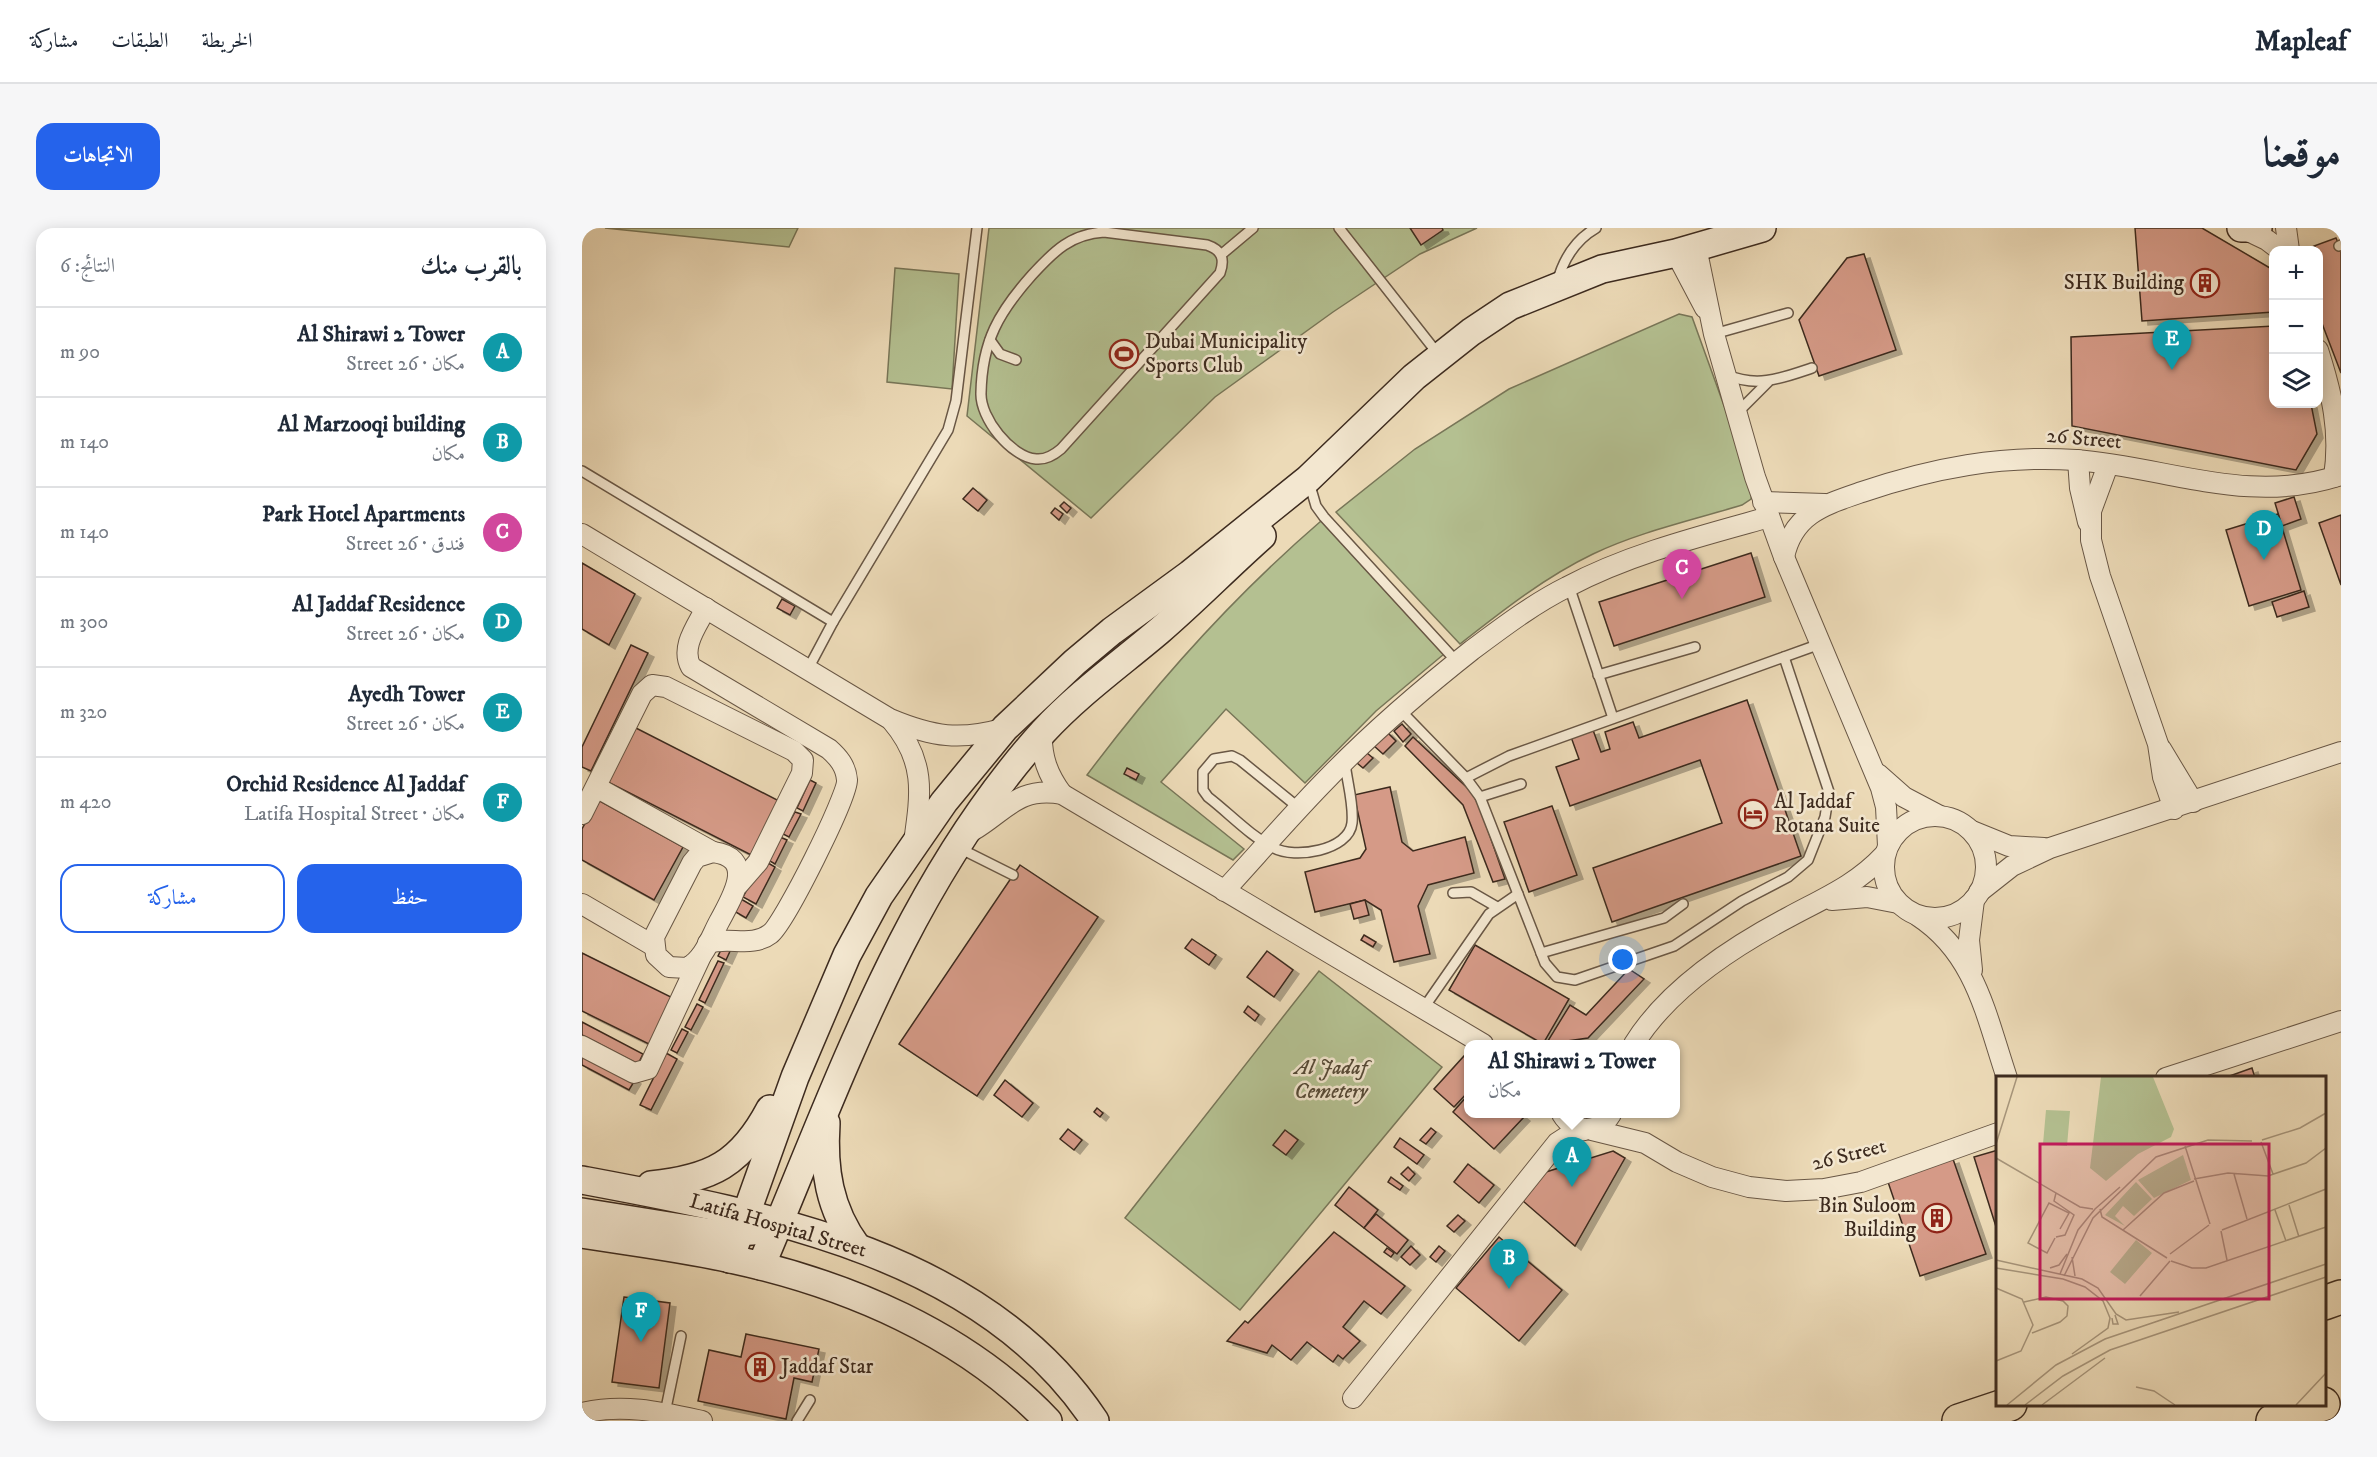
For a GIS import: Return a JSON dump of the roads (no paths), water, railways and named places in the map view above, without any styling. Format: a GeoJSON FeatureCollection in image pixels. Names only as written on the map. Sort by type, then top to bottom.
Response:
{"type":"FeatureCollection","features":[{"type":"Feature","properties":{"kind":"highway"},"geometry":{"type":"LineString","coordinates":[[2326,1303],[2341,1297]]}},
{"type":"Feature","properties":{"kind":"highway"},"geometry":{"type":"LineString","coordinates":[[2326,1403],[2341,1398]]}},
{"type":"Feature","properties":{"kind":"highway"},"geometry":{"type":"LineString","coordinates":[[1959,1421],[2004,1406]]}},
{"type":"Feature","properties":{"kind":"highway"},"geometry":{"type":"LineString","coordinates":[[2273,1421],[2318,1406]]}},
{"type":"Feature","properties":{"kind":"street"},"geometry":{"type":"LineString","coordinates":[[582,1212],[737,1235],[795,1077],[847,955],[879,896],[944,802],[1005,728],[1075,662],[1112,631],[1190,574],[1308,480],[1390,399],[1440,356],[1510,306],[1602,269],[1686,250],[1761,228]]}},
{"type":"Feature","properties":{"kind":"street"},"geometry":{"type":"LineString","coordinates":[[2243,228],[2258,228]]}},
{"type":"Feature","properties":{"kind":"street"},"geometry":{"type":"LineString","coordinates":[[2243,228],[2275,246]]}},
{"type":"Feature","properties":{"kind":"street"},"geometry":{"type":"LineString","coordinates":[[2286,228],[2288,246]]}},
{"type":"Feature","properties":{"kind":"street"},"geometry":{"type":"LineString","coordinates":[[1686,250],[1712,325],[1736,414],[1766,510],[1874,769],[1886,807],[1887,886],[1898,903]]}},
{"type":"Feature","properties":{"kind":"street"},"geometry":{"type":"LineString","coordinates":[[2320,354],[2339,413],[2338,476]]}},
{"type":"Feature","properties":{"kind":"street","name":"26 Street"},"geometry":{"type":"LineString","coordinates":[[1224,891],[1344,761],[1457,662],[1534,605],[1569,586],[1766,510],[1825,504],[1933,470],[1980,462],[2028,458],[2078,460],[2219,485],[2258,488],[2297,485],[2338,476]]}},
{"type":"Feature","properties":{"kind":"street"},"geometry":{"type":"LineString","coordinates":[[2078,460],[2080,488],[2100,576],[2158,744],[2163,777],[2174,809]]}},
{"type":"Feature","properties":{"kind":"street"},"geometry":{"type":"LineString","coordinates":[[2090,528],[2095,495],[2108,465]]}},
{"type":"Feature","properties":{"kind":"street"},"geometry":{"type":"LineString","coordinates":[[761,1266],[828,1100],[891,964],[961,841],[997,789],[1042,734],[1081,695],[1184,609],[1273,526],[1308,480]]}},
{"type":"Feature","properties":{"kind":"street","name":"26 Street"},"geometry":{"type":"LineString","coordinates":[[1784,557],[1787,540],[1797,526],[1825,504]]}},
{"type":"Feature","properties":{"kind":"street"},"geometry":{"type":"LineString","coordinates":[[582,534],[890,719],[935,735],[959,737],[982,735],[1005,728]]}},
{"type":"Feature","properties":{"kind":"street"},"geometry":{"type":"LineString","coordinates":[[706,608],[687,645],[687,660],[691,667],[829,749],[841,762],[847,780],[840,804],[783,919],[771,934],[755,941],[728,939],[705,950],[687,968],[669,967],[661,962],[654,946],[654,937],[692,863],[697,857],[712,852]]}},
{"type":"Feature","properties":{"kind":"street"},"geometry":{"type":"LineString","coordinates":[[582,814],[642,694],[652,685],[666,687],[799,755],[804,767],[758,862],[738,885],[724,912],[648,1069],[634,1073],[582,1046]]}},
{"type":"Feature","properties":{"kind":"street"},"geometry":{"type":"LineString","coordinates":[[890,719],[904,735],[914,754],[920,774],[920,795],[913,847]]}},
{"type":"Feature","properties":{"kind":"street"},"geometry":{"type":"LineString","coordinates":[[1042,734],[1044,759],[1048,772],[1062,794]]}},
{"type":"Feature","properties":{"kind":"street"},"geometry":{"type":"LineString","coordinates":[[2158,744],[2193,802]]}},
{"type":"Feature","properties":{"kind":"street"},"geometry":{"type":"LineString","coordinates":[[1916,914],[1947,917],[1977,896],[2012,866],[2050,848],[2174,809],[2341,752]]}},
{"type":"Feature","properties":{"kind":"street"},"geometry":{"type":"LineString","coordinates":[[1874,769],[1904,798],[1971,830],[2009,846],[2050,848]]}},
{"type":"Feature","properties":{"kind":"street"},"geometry":{"type":"LineString","coordinates":[[596,787],[712,852],[721,853],[734,862],[738,869],[738,885]]}},
{"type":"Feature","properties":{"kind":"street"},"geometry":{"type":"LineString","coordinates":[[961,841],[1016,798],[1039,792],[1062,794],[1475,1040]]}},
{"type":"Feature","properties":{"kind":"street"},"geometry":{"type":"LineString","coordinates":[[1637,1040],[1655,1017],[1705,971],[1761,932],[1855,883],[1886,851],[1893,837],[1909,823],[1941,816]]}},
{"type":"Feature","properties":{"kind":"street"},"geometry":{"type":"LineString","coordinates":[[1971,830],[1983,849],[1985,860],[1984,882],[1977,896],[1969,940],[1974,979],[2007,1076]]}},
{"type":"Feature","properties":{"kind":"street"},"geometry":{"type":"LineString","coordinates":[[1817,903],[1850,897],[1883,899],[1898,903],[1950,941],[1974,979]]}},
{"type":"Feature","properties":{"kind":"street"},"geometry":{"type":"LineString","coordinates":[[582,904],[654,946]]}},
{"type":"Feature","properties":{"kind":"street"},"geometry":{"type":"LineString","coordinates":[[724,912],[734,930],[747,941]]}},
{"type":"Feature","properties":{"kind":"street"},"geometry":{"type":"LineString","coordinates":[[2169,1076],[2341,1021]]}},
{"type":"Feature","properties":{"kind":"street"},"geometry":{"type":"LineString","coordinates":[[626,1188],[684,1181],[709,1174],[730,1162],[748,1145],[771,1107],[795,1077]]}},
{"type":"Feature","properties":{"kind":"street"},"geometry":{"type":"LineString","coordinates":[[828,1100],[825,1155],[830,1194],[846,1231],[857,1247]]}},
{"type":"Feature","properties":{"kind":"street"},"geometry":{"type":"LineString","coordinates":[[1551,1152],[1561,1118]]}},
{"type":"Feature","properties":{"kind":"street"},"geometry":{"type":"LineString","coordinates":[[1565,1118],[1571,1125],[1588,1130]]}},
{"type":"Feature","properties":{"kind":"street"},"geometry":{"type":"LineString","coordinates":[[1353,1398],[1565,1136],[1588,1130],[1606,1122],[1608,1118]]}},
{"type":"Feature","properties":{"kind":"street","name":"26 Street"},"geometry":{"type":"LineString","coordinates":[[1624,1118],[1645,1143]]}},
{"type":"Feature","properties":{"kind":"street","name":"26 Street"},"geometry":{"type":"LineString","coordinates":[[1588,1130],[1645,1143],[1677,1162],[1712,1177],[1749,1186],[1786,1191],[1824,1189],[1861,1182],[1996,1134]]}},
{"type":"Feature","properties":{"kind":"street","name":"Latifa Hospital Street"},"geometry":{"type":"LineString","coordinates":[[582,1180],[626,1188],[737,1235],[761,1266],[850,1295],[927,1330],[997,1375],[1048,1421]]}},
{"type":"Feature","properties":{"kind":"street","name":"Latifa Hospital Street"},"geometry":{"type":"LineString","coordinates":[[582,1234],[737,1235],[780,1222],[857,1247],[922,1276],[993,1315],[1027,1342],[1058,1373],[1095,1421]]}},
{"type":"Feature","properties":{"kind":"street"},"geometry":{"type":"LineString","coordinates":[[582,1413],[607,1408],[631,1408],[702,1421]]}},
{"type":"Feature","properties":{"kind":"lane"},"geometry":{"type":"LineString","coordinates":[[808,669],[833,622],[948,430],[956,401],[977,228]]}},
{"type":"Feature","properties":{"kind":"lane"},"geometry":{"type":"LineString","coordinates":[[1222,254],[1253,228]]}},
{"type":"Feature","properties":{"kind":"lane"},"geometry":{"type":"LineString","coordinates":[[1339,228],[1440,356]]}},
{"type":"Feature","properties":{"kind":"lane"},"geometry":{"type":"LineString","coordinates":[[1556,286],[1562,264],[1578,242],[1596,228]]}},
{"type":"Feature","properties":{"kind":"lane"},"geometry":{"type":"LineString","coordinates":[[1087,233],[1133,234],[1207,245],[1216,248],[1222,254],[1224,264],[1220,273],[1061,449],[1045,458],[1035,459],[1018,452],[986,416],[981,391],[990,340],[1006,304],[1051,254],[1071,239],[1087,233]]}},
{"type":"Feature","properties":{"kind":"lane"},"geometry":{"type":"LineString","coordinates":[[1712,325],[1788,313]]}},
{"type":"Feature","properties":{"kind":"lane"},"geometry":{"type":"LineString","coordinates":[[990,340],[1000,354],[1016,360]]}},
{"type":"Feature","properties":{"kind":"lane"},"geometry":{"type":"LineString","coordinates":[[1725,374],[1746,381],[1768,382],[1812,368]]}},
{"type":"Feature","properties":{"kind":"lane"},"geometry":{"type":"LineString","coordinates":[[1736,414],[1768,382]]}},
{"type":"Feature","properties":{"kind":"lane"},"geometry":{"type":"LineString","coordinates":[[582,471],[833,622]]}},
{"type":"Feature","properties":{"kind":"lane"},"geometry":{"type":"LineString","coordinates":[[1308,480],[1311,493],[1324,517],[1457,662]]}},
{"type":"Feature","properties":{"kind":"lane"},"geometry":{"type":"LineString","coordinates":[[1569,586],[1613,718]]}},
{"type":"Feature","properties":{"kind":"lane"},"geometry":{"type":"LineString","coordinates":[[1466,778],[1494,762],[1820,644]]}},
{"type":"Feature","properties":{"kind":"lane"},"geometry":{"type":"LineString","coordinates":[[1598,675],[1695,647]]}},
{"type":"Feature","properties":{"kind":"lane"},"geometry":{"type":"LineString","coordinates":[[1400,710],[1466,778],[1480,797],[1550,971],[1557,977],[1575,980],[1660,952],[1788,877],[1808,860],[1825,817],[1829,792],[1784,657]]}},
{"type":"Feature","properties":{"kind":"lane"},"geometry":{"type":"LineString","coordinates":[[1299,808],[1240,760],[1222,756],[1207,764],[1201,781],[1208,797],[1273,848],[1289,852],[1332,848],[1346,838],[1352,823],[1344,761]]}},
{"type":"Feature","properties":{"kind":"lane"},"geometry":{"type":"LineString","coordinates":[[1480,797],[1521,784]]}},
{"type":"Feature","properties":{"kind":"lane"},"geometry":{"type":"LineString","coordinates":[[961,841],[1013,875]]}},
{"type":"Feature","properties":{"kind":"lane"},"geometry":{"type":"LineString","coordinates":[[1453,893],[1471,892],[1497,907]]}},
{"type":"Feature","properties":{"kind":"lane"},"geometry":{"type":"LineString","coordinates":[[1423,1009],[1483,921],[1497,907],[1518,894]]}},
{"type":"Feature","properties":{"kind":"lane"},"geometry":{"type":"LineString","coordinates":[[1541,953],[1664,918],[1683,904]]}},
{"type":"Feature","properties":{"kind":"lane"},"geometry":{"type":"LineString","coordinates":[[665,1413],[681,1336]]}},
{"type":"Feature","properties":{"kind":"lane"},"geometry":{"type":"LineString","coordinates":[[797,1421],[810,1400]]}},
{"type":"Feature","properties":{"kind":"place","name":"SHK Building"},"geometry":{"type":"Point","coordinates":[2205,283]}},
{"type":"Feature","properties":{"kind":"place","name":"Dubai Municipality Sports Club"},"geometry":{"type":"Point","coordinates":[1124,354]}},
{"type":"Feature","properties":{"kind":"place","name":"Ayedh Tower"},"geometry":{"type":"Point","coordinates":[2172,370]}},
{"type":"Feature","properties":{"kind":"place","name":"Al Jaddaf Residence"},"geometry":{"type":"Point","coordinates":[2264,560]}},
{"type":"Feature","properties":{"kind":"place","name":"Park Hotel Apartments"},"geometry":{"type":"Point","coordinates":[1682,599]}},
{"type":"Feature","properties":{"kind":"place","name":"Al Jaddaf Rotana Suite"},"geometry":{"type":"Point","coordinates":[1753,814]}},
{"type":"Feature","properties":{"kind":"place","name":"Al Shirawi 2 Tower"},"geometry":{"type":"Point","coordinates":[1572,1187]}},
{"type":"Feature","properties":{"kind":"place","name":"Bin Suloom Building"},"geometry":{"type":"Point","coordinates":[1937,1218]}},
{"type":"Feature","properties":{"kind":"place","name":"Al Marzooqi building"},"geometry":{"type":"Point","coordinates":[1509,1289]}},
{"type":"Feature","properties":{"kind":"place","name":"Orchid Residence Al Jaddaf"},"geometry":{"type":"Point","coordinates":[641,1342]}},
{"type":"Feature","properties":{"kind":"place","name":"Jaddaf Star"},"geometry":{"type":"Point","coordinates":[760,1367]}},
{"type":"Feature","properties":{"kind":"park label","name":"Al Jadaf Cemetery"},"geometry":{"type":"Point","coordinates":[1331,1080]}}]}
